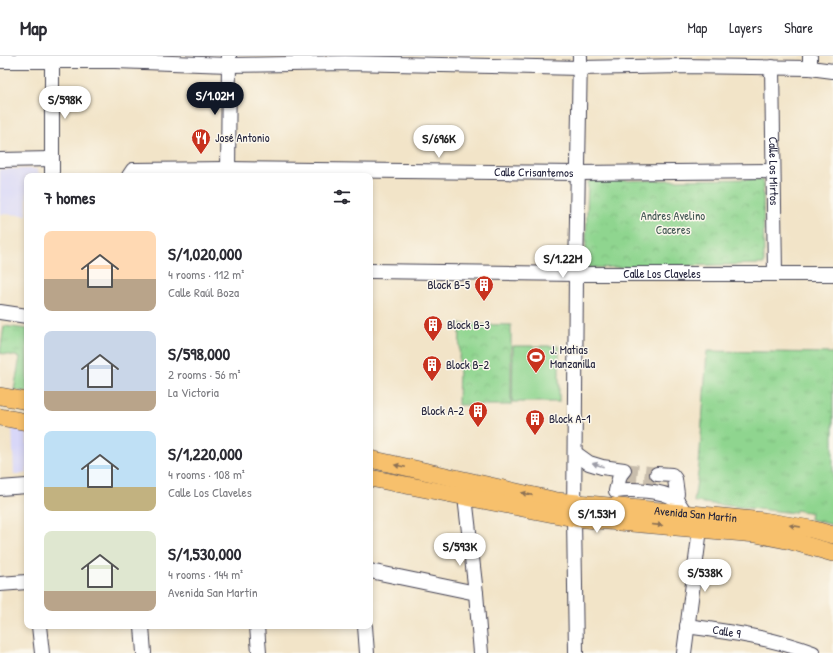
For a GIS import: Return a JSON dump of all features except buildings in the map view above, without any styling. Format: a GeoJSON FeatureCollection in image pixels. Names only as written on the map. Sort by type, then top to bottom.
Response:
{"type":"FeatureCollection","features":[{"type":"Feature","properties":{"kind":"main road"},"geometry":{"type":"LineString","coordinates":[[0,396],[24,400]]}},
{"type":"Feature","properties":{"kind":"main road"},"geometry":{"type":"LineString","coordinates":[[0,417],[24,421]]}},
{"type":"Feature","properties":{"kind":"main road","name":"Avenida San Martín"},"geometry":{"type":"LineString","coordinates":[[373,460],[557,501],[574,510]]}},
{"type":"Feature","properties":{"kind":"main road","name":"Avenida San Martín"},"geometry":{"type":"LineString","coordinates":[[373,479],[465,496],[574,510],[700,529],[756,534],[791,541],[833,553]]}},
{"type":"Feature","properties":{"kind":"main road","name":"Avenida San Martín"},"geometry":{"type":"LineString","coordinates":[[574,510],[618,487],[680,503],[764,521],[811,529],[833,535]]}},
{"type":"Feature","properties":{"kind":"street"},"geometry":{"type":"LineString","coordinates":[[0,61],[52,61],[115,58],[580,62],[682,61],[772,67],[810,62],[833,71]]}},
{"type":"Feature","properties":{"kind":"street"},"geometry":{"type":"LineString","coordinates":[[228,172],[229,60]]}},
{"type":"Feature","properties":{"kind":"street"},"geometry":{"type":"LineString","coordinates":[[52,61],[52,173]]}},
{"type":"Feature","properties":{"kind":"street"},"geometry":{"type":"LineString","coordinates":[[576,653],[574,510],[580,62]]}},
{"type":"Feature","properties":{"kind":"street","name":"Calle Los Mirtos"},"geometry":{"type":"LineString","coordinates":[[772,67],[775,274]]}},
{"type":"Feature","properties":{"kind":"street"},"geometry":{"type":"LineString","coordinates":[[0,160],[52,159]]}},
{"type":"Feature","properties":{"kind":"street","name":"Calle Crisantemos"},"geometry":{"type":"LineString","coordinates":[[131,173],[133,170],[349,173],[773,171]]}},
{"type":"Feature","properties":{"kind":"street","name":"Calle Los Claveles"},"geometry":{"type":"LineString","coordinates":[[373,271],[576,274],[833,274]]}},
{"type":"Feature","properties":{"kind":"street"},"geometry":{"type":"LineString","coordinates":[[0,312],[24,316]]}},
{"type":"Feature","properties":{"kind":"street"},"geometry":{"type":"LineString","coordinates":[[575,453],[588,463],[602,467],[618,487]]}},
{"type":"Feature","properties":{"kind":"street"},"geometry":{"type":"LineString","coordinates":[[657,478],[669,484],[680,503]]}},
{"type":"Feature","properties":{"kind":"street"},"geometry":{"type":"LineString","coordinates":[[463,479],[476,593],[481,653]]}},
{"type":"Feature","properties":{"kind":"street"},"geometry":{"type":"LineString","coordinates":[[0,488],[24,486]]}},
{"type":"Feature","properties":{"kind":"street"},"geometry":{"type":"LineString","coordinates":[[684,653],[700,529]]}},
{"type":"Feature","properties":{"kind":"street"},"geometry":{"type":"LineString","coordinates":[[373,572],[476,593]]}},
{"type":"Feature","properties":{"kind":"street"},"geometry":{"type":"LineString","coordinates":[[0,584],[24,582]]}},
{"type":"Feature","properties":{"kind":"street","name":"Calle 9"},"geometry":{"type":"LineString","coordinates":[[687,626],[764,639],[794,646],[813,653]]}},
{"type":"Feature","properties":{"kind":"street"},"geometry":{"type":"LineString","coordinates":[[39,629],[42,653]]}},
{"type":"Feature","properties":{"kind":"street"},"geometry":{"type":"LineString","coordinates":[[142,629],[144,653]]}},
{"type":"Feature","properties":{"kind":"street"},"geometry":{"type":"LineString","coordinates":[[257,629],[259,653]]}},
{"type":"Feature","properties":{"kind":"street"},"geometry":{"type":"LineString","coordinates":[[365,629],[367,653]]}},
{"type":"Feature","properties":{"kind":"shaded area"},"geometry":{"type":"Polygon","coordinates":[[[0,169],[36,169],[39,173],[24,173],[24,215],[0,214],[0,169]]]}},
{"type":"Feature","properties":{"kind":"shaded area"},"geometry":{"type":"Polygon","coordinates":[[[12,427],[24,429],[24,473],[14,475],[12,427]]]}},
{"type":"Feature","properties":{"kind":"green space","name":"Andres Avelino Caceres"},"geometry":{"type":"Polygon","coordinates":[[[763,179],[764,264],[585,268],[588,181],[763,179]]]}},
{"type":"Feature","properties":{"kind":"green space"},"geometry":{"type":"Polygon","coordinates":[[[460,324],[511,325],[511,405],[458,405],[460,324]]]}},
{"type":"Feature","properties":{"kind":"green space"},"geometry":{"type":"Polygon","coordinates":[[[4,326],[24,329],[24,392],[14,390],[20,357],[0,353],[4,326]]]}},
{"type":"Feature","properties":{"kind":"green space","name":"J. Matias Manzanilla"},"geometry":{"type":"Polygon","coordinates":[[[513,346],[559,346],[559,402],[512,402],[513,346]]]}},
{"type":"Feature","properties":{"kind":"green space"},"geometry":{"type":"Polygon","coordinates":[[[707,351],[833,353],[833,525],[810,519],[811,513],[796,510],[795,513],[694,502],[699,465],[707,351]]]}},
{"type":"Feature","properties":{"kind":"tunnel"},"geometry":{"type":"LineString","coordinates":[[624,470],[657,474]]}},
{"type":"Feature","properties":{"kind":"tunnel"},"geometry":{"type":"LineString","coordinates":[[623,481],[656,483]]}},
{"type":"Feature","properties":{"kind":"place","name":"José Antonio"},"geometry":{"type":"Point","coordinates":[201,155]}},
{"type":"Feature","properties":{"kind":"place","name":"Block B-5"},"geometry":{"type":"Point","coordinates":[484,302]}},
{"type":"Feature","properties":{"kind":"place","name":"Block B-3"},"geometry":{"type":"Point","coordinates":[433,342]}},
{"type":"Feature","properties":{"kind":"place","name":"J. Matias Manzanilla"},"geometry":{"type":"Point","coordinates":[536,374]}},
{"type":"Feature","properties":{"kind":"place","name":"Block B-2"},"geometry":{"type":"Point","coordinates":[432,382]}},
{"type":"Feature","properties":{"kind":"place","name":"Block A-2"},"geometry":{"type":"Point","coordinates":[478,428]}},
{"type":"Feature","properties":{"kind":"place","name":"Block A-1"},"geometry":{"type":"Point","coordinates":[535,436]}}]}
